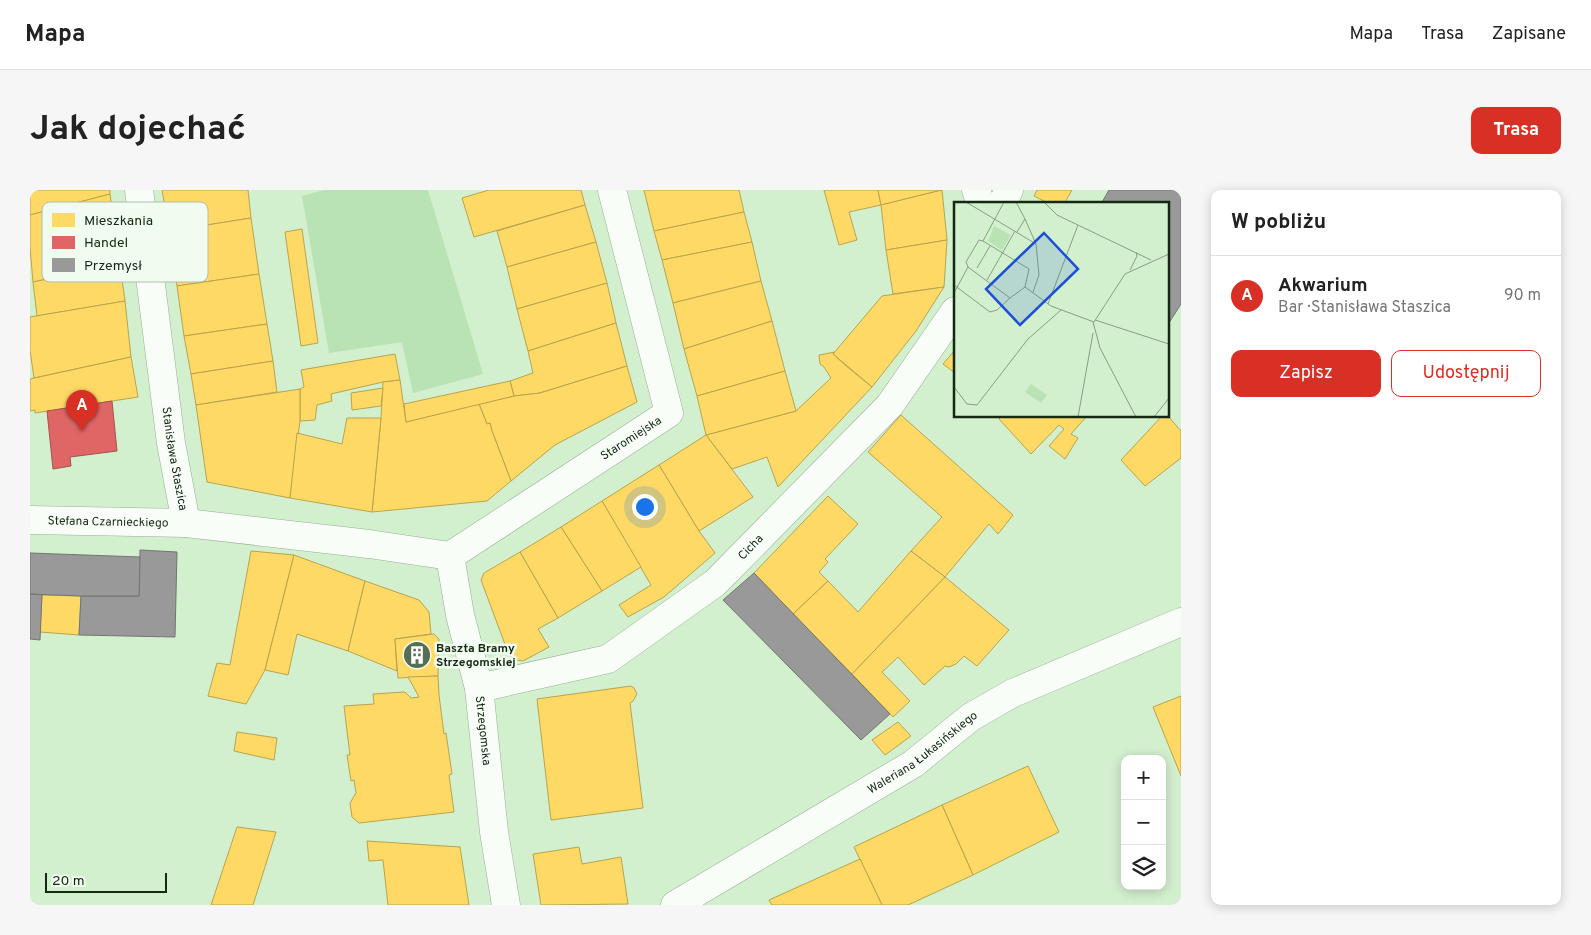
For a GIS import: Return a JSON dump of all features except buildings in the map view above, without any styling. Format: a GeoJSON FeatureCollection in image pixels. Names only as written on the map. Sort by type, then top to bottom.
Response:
{"type":"FeatureCollection","features":[{"type":"Feature","properties":{"kind":"street","name":"Staromiejska"},"geometry":{"type":"LineString","coordinates":[[450,556],[669,412],[612,190]]}},
{"type":"Feature","properties":{"kind":"street"},"geometry":{"type":"LineString","coordinates":[[976,190],[980,202]]}},
{"type":"Feature","properties":{"kind":"street"},"geometry":{"type":"LineString","coordinates":[[1003,202],[1009,190]]}},
{"type":"Feature","properties":{"kind":"street","name":"Stanisława Staszica"},"geometry":{"type":"LineString","coordinates":[[151,282],[171,443],[186,523],[369,544],[450,556]]}},
{"type":"Feature","properties":{"kind":"street","name":"Cicha"},"geometry":{"type":"LineString","coordinates":[[479,688],[608,659],[714,583],[890,405],[954,312]]}},
{"type":"Feature","properties":{"kind":"street","name":"Stefana Czarnieckiego"},"geometry":{"type":"LineString","coordinates":[[30,520],[186,523]]}},
{"type":"Feature","properties":{"kind":"street","name":"Strzegomska"},"geometry":{"type":"LineString","coordinates":[[450,556],[460,615],[479,688],[494,832],[506,905]]}},
{"type":"Feature","properties":{"kind":"street","name":"Waleriana Łukasińskiego"},"geometry":{"type":"LineString","coordinates":[[675,905],[913,764],[971,717],[1013,693],[1181,622]]}},
{"type":"Feature","properties":{"kind":"green space"},"geometry":{"type":"Polygon","coordinates":[[[324,190],[428,190],[483,374],[413,393],[402,342],[329,353],[302,196],[324,190]]]}},
{"type":"Feature","properties":{"kind":"place","name":"Akwarium"},"geometry":{"type":"Point","coordinates":[82,431]}},
{"type":"Feature","properties":{"kind":"place","name":"Baszta Bramy Strzegomskiej"},"geometry":{"type":"Point","coordinates":[417,655]}}]}
